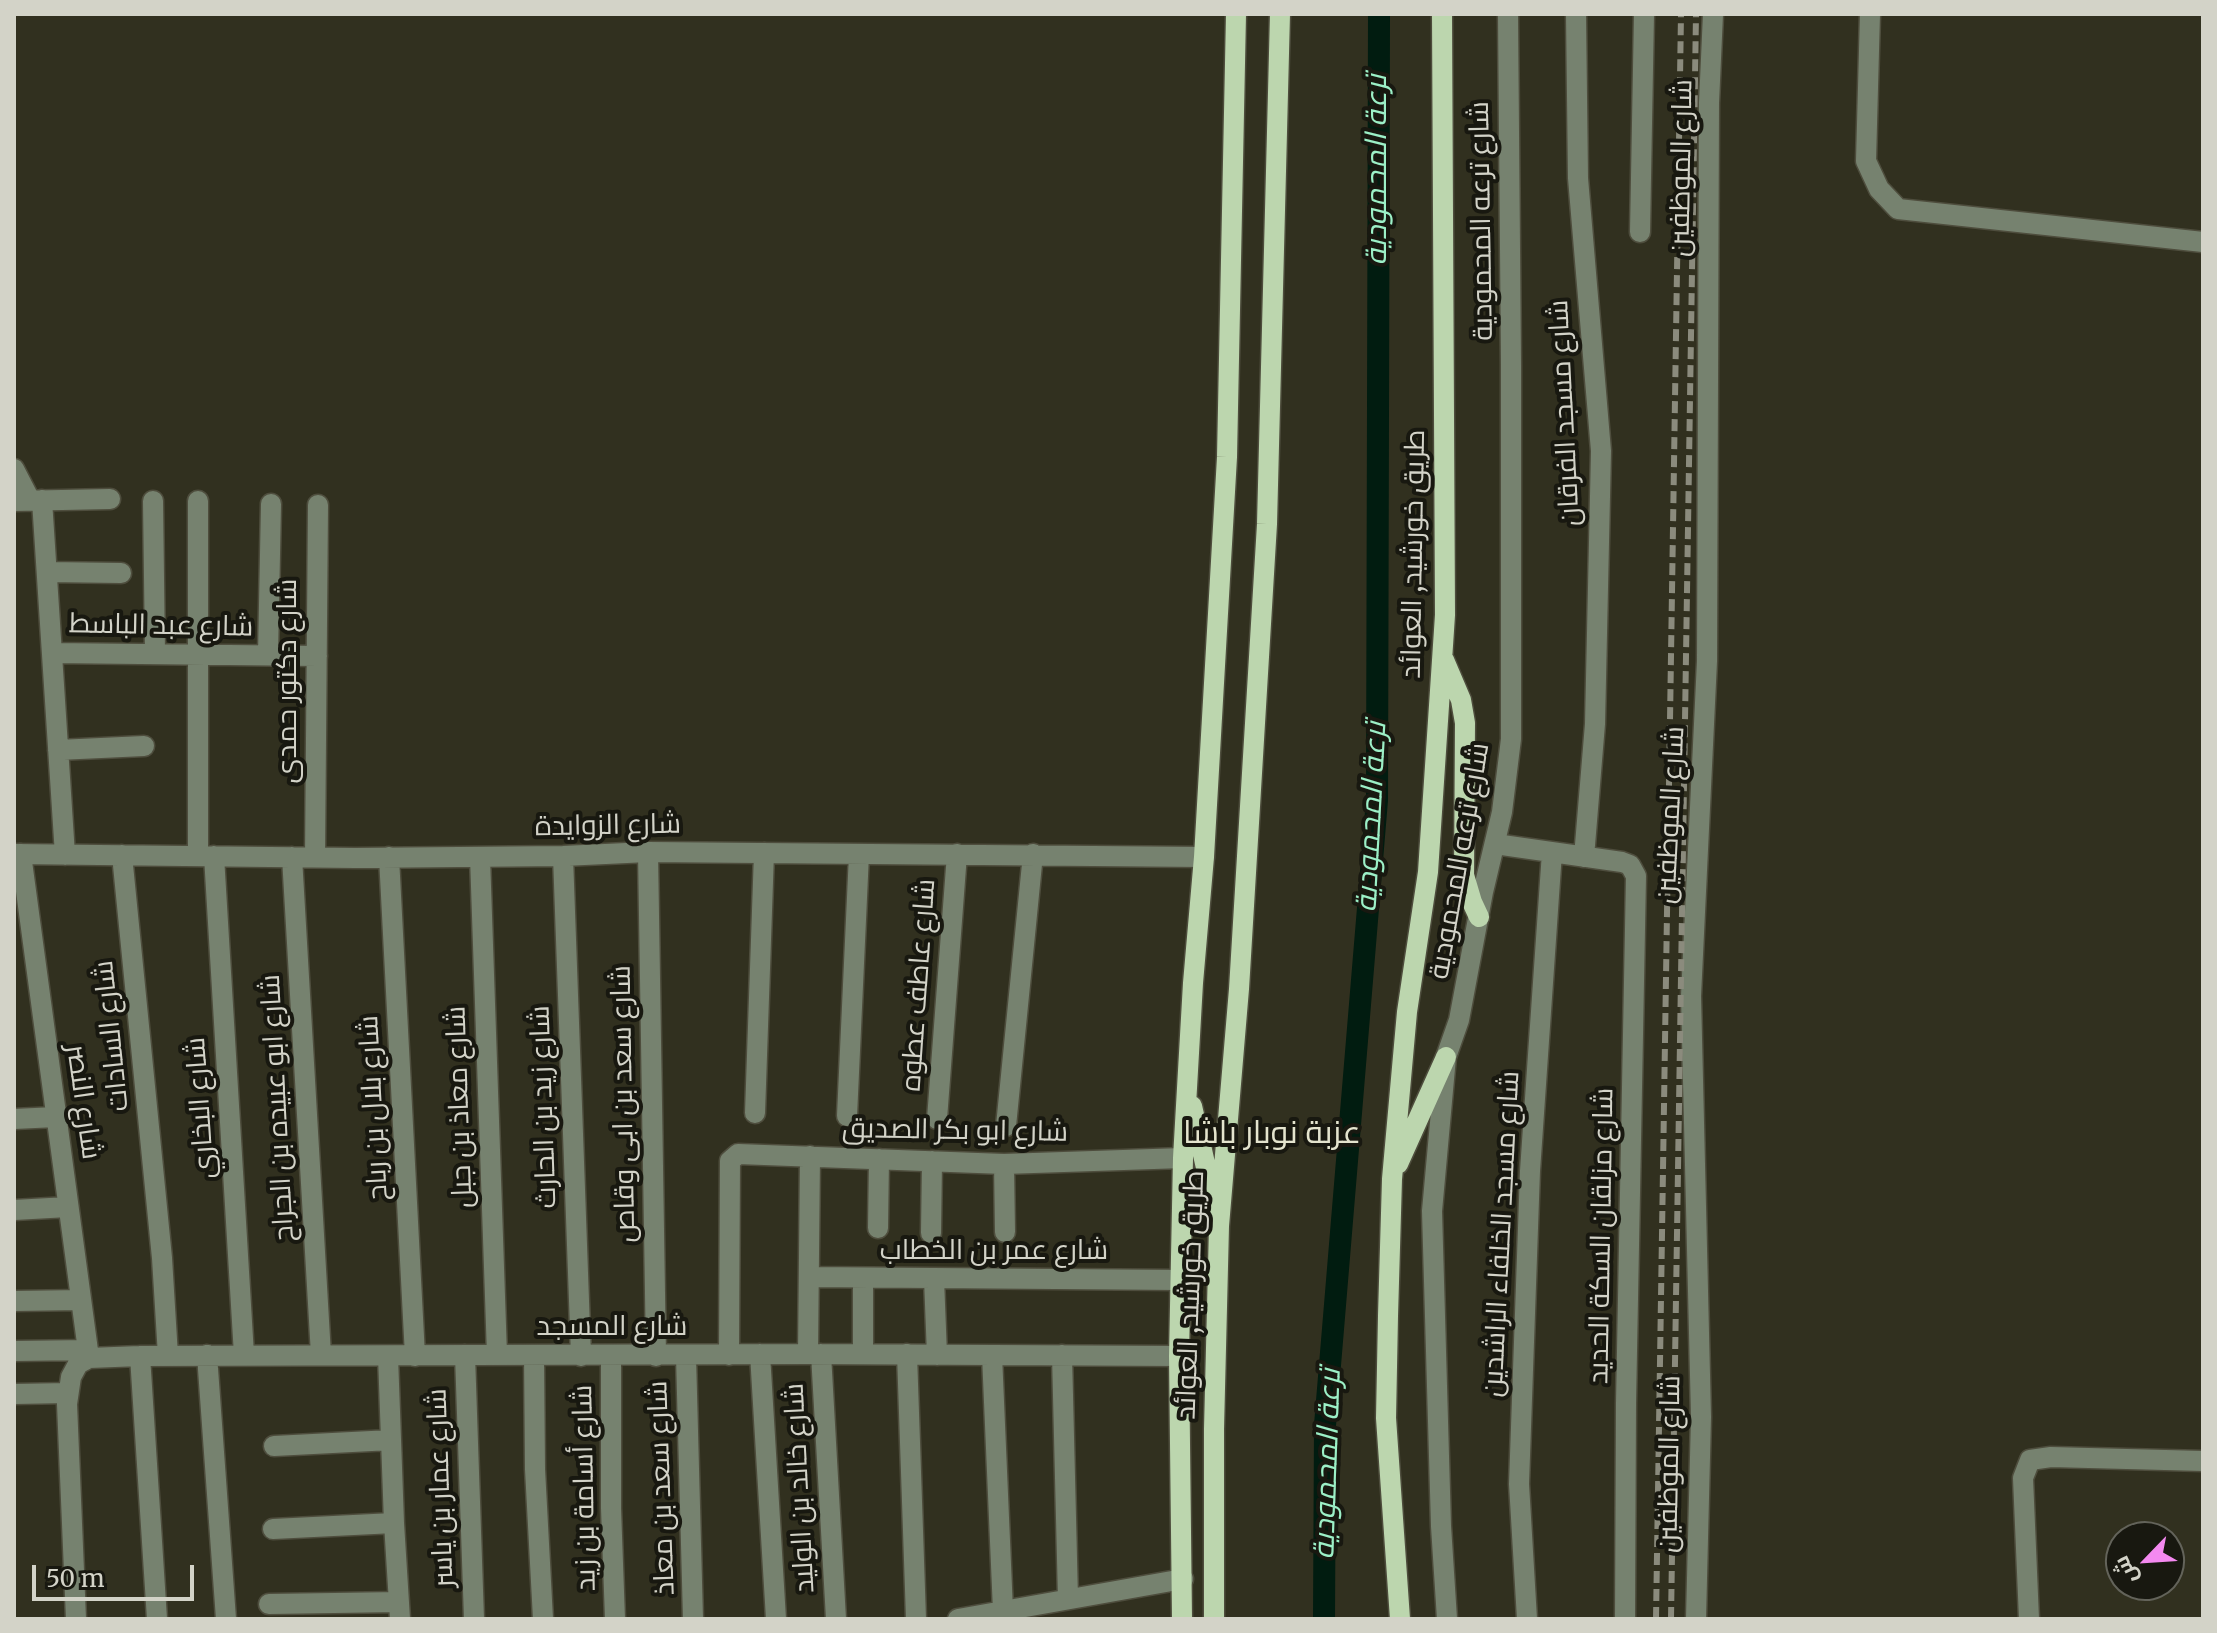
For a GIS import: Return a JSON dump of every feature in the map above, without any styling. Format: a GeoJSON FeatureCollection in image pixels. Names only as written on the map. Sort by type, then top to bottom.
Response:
{"type":"FeatureCollection","features":[{"type":"Feature","properties":{"kind":"main road","name":"طريق خورشيد, العوائد"},"geometry":{"type":"LineString","coordinates":[[1182,1619],[1179,1280],[1183,1158],[1227,457],[1236,14]]}},
{"type":"Feature","properties":{"kind":"main road","name":"طريق خورشيد, العوائد"},"geometry":{"type":"LineString","coordinates":[[1214,1619],[1214,1429],[1219,1226],[1239,989],[1267,524],[1280,14]]}},
{"type":"Feature","properties":{"kind":"main road","name":"طريق خورشيد, العوائد"},"geometry":{"type":"LineString","coordinates":[[1400,1619],[1386,1418],[1392,1179],[1407,1012],[1428,872],[1445,615],[1442,14]]}},
{"type":"Feature","properties":{"kind":"main road"},"geometry":{"type":"LineString","coordinates":[[1443,656],[1461,700],[1465,723],[1464,875],[1479,917]]}},
{"type":"Feature","properties":{"kind":"main road"},"geometry":{"type":"LineString","coordinates":[[1392,1179],[1446,1057]]}},
{"type":"Feature","properties":{"kind":"main road"},"geometry":{"type":"LineString","coordinates":[[1187,1082],[1219,1226]]}},
{"type":"Feature","properties":{"kind":"street","name":"شارع ترعه المحمودية"},"geometry":{"type":"LineString","coordinates":[[1447,1619],[1440,1495],[1432,1211],[1446,1057],[1459,1020],[1495,844],[1508,777],[1511,739],[1508,14]]}},
{"type":"Feature","properties":{"kind":"street","name":"شارع مسجد الفرقان"},"geometry":{"type":"LineString","coordinates":[[1576,14],[1578,178],[1601,451],[1595,724],[1584,857]]}},
{"type":"Feature","properties":{"kind":"street"},"geometry":{"type":"LineString","coordinates":[[1640,232],[1644,14]]}},
{"type":"Feature","properties":{"kind":"street","name":"شارع الموظفين"},"geometry":{"type":"LineString","coordinates":[[1696,1619],[1701,1417],[1691,996],[1707,661],[1709,119],[1713,14]]}},
{"type":"Feature","properties":{"kind":"street"},"geometry":{"type":"LineString","coordinates":[[1870,14],[1866,161],[1879,189],[1898,209],[2203,242]]}},
{"type":"Feature","properties":{"kind":"street"},"geometry":{"type":"LineString","coordinates":[[14,469],[29,500],[47,572],[65,855]]}},
{"type":"Feature","properties":{"kind":"street"},"geometry":{"type":"LineString","coordinates":[[29,500],[110,499]]}},
{"type":"Feature","properties":{"kind":"street"},"geometry":{"type":"LineString","coordinates":[[153,501],[155,653]]}},
{"type":"Feature","properties":{"kind":"street","name":"شارع البخاري"},"geometry":{"type":"LineString","coordinates":[[198,501],[198,654],[206,856],[244,1355]]}},
{"type":"Feature","properties":{"kind":"street"},"geometry":{"type":"LineString","coordinates":[[268,655],[271,504]]}},
{"type":"Feature","properties":{"kind":"street","name":"شارع دكتور حمدى"},"geometry":{"type":"LineString","coordinates":[[315,857],[318,505]]}},
{"type":"Feature","properties":{"kind":"street"},"geometry":{"type":"LineString","coordinates":[[47,572],[121,573]]}},
{"type":"Feature","properties":{"kind":"street","name":"شارع عبد الباسط"},"geometry":{"type":"LineString","coordinates":[[52,653],[317,656]]}},
{"type":"Feature","properties":{"kind":"street"},"geometry":{"type":"LineString","coordinates":[[58,750],[144,746]]}},
{"type":"Feature","properties":{"kind":"street"},"geometry":{"type":"LineString","coordinates":[[1495,844],[1584,857]]}},
{"type":"Feature","properties":{"kind":"street","name":"شارع الزوايدة"},"geometry":{"type":"LineString","coordinates":[[18,854],[480,857],[648,852],[1204,857]]}},
{"type":"Feature","properties":{"kind":"street","name":"شارع سعد بن ابى وقاص"},"geometry":{"type":"LineString","coordinates":[[648,852],[656,1356]]}},
{"type":"Feature","properties":{"kind":"street","name":"شارع مسجد الخلفاء الراشدين"},"geometry":{"type":"LineString","coordinates":[[1527,1619],[1519,1484],[1530,1171],[1552,852]]}},
{"type":"Feature","properties":{"kind":"street"},"geometry":{"type":"LineString","coordinates":[[755,1113],[764,853]]}},
{"type":"Feature","properties":{"kind":"street","name":"شارع النصر"},"geometry":{"type":"LineString","coordinates":[[18,854],[88,1354]]}},
{"type":"Feature","properties":{"kind":"street"},"geometry":{"type":"LineString","coordinates":[[847,1116],[859,854]]}},
{"type":"Feature","properties":{"kind":"street","name":"شارع عاطف عطوه"},"geometry":{"type":"LineString","coordinates":[[937,1119],[957,854]]}},
{"type":"Feature","properties":{"kind":"street"},"geometry":{"type":"LineString","coordinates":[[1006,1126],[1033,854]]}},
{"type":"Feature","properties":{"kind":"street","name":"شارع السادات"},"geometry":{"type":"LineString","coordinates":[[122,855],[162,1258],[168,1356]]}},
{"type":"Feature","properties":{"kind":"street","name":"شارع زيد بن الحارث"},"geometry":{"type":"LineString","coordinates":[[563,856],[581,1356]]}},
{"type":"Feature","properties":{"kind":"street","name":"شارع ابو عبيده بن الجراح"},"geometry":{"type":"LineString","coordinates":[[292,857],[321,1355]]}},
{"type":"Feature","properties":{"kind":"street","name":"شارع بلال بن رباح"},"geometry":{"type":"LineString","coordinates":[[389,857],[415,1356]]}},
{"type":"Feature","properties":{"kind":"street","name":"شارع معاذ بن جبل"},"geometry":{"type":"LineString","coordinates":[[480,857],[497,1355]]}},
{"type":"Feature","properties":{"kind":"street","name":"شارع مزلقان السكة الحديد"},"geometry":{"type":"LineString","coordinates":[[1584,857],[1622,862],[1630,865],[1636,876],[1625,1619]]}},
{"type":"Feature","properties":{"kind":"street"},"geometry":{"type":"LineString","coordinates":[[14,1119],[56,1117]]}},
{"type":"Feature","properties":{"kind":"street","name":"شارع ابو بكر الصديق"},"geometry":{"type":"LineString","coordinates":[[729,1355],[730,1161],[738,1154],[1004,1164],[1183,1158]]}},
{"type":"Feature","properties":{"kind":"street","name":"شارع خالد بن الوليد"},"geometry":{"type":"LineString","coordinates":[[810,1156],[809,1277],[836,1619]]}},
{"type":"Feature","properties":{"kind":"street"},"geometry":{"type":"LineString","coordinates":[[878,1228],[879,1159]]}},
{"type":"Feature","properties":{"kind":"street"},"geometry":{"type":"LineString","coordinates":[[931,1233],[932,1161]]}},
{"type":"Feature","properties":{"kind":"street"},"geometry":{"type":"LineString","coordinates":[[1004,1164],[1005,1232]]}},
{"type":"Feature","properties":{"kind":"street"},"geometry":{"type":"LineString","coordinates":[[14,1210],[68,1207]]}},
{"type":"Feature","properties":{"kind":"street","name":"شارع عمر بن الخطاب"},"geometry":{"type":"LineString","coordinates":[[809,1277],[1179,1280]]}},
{"type":"Feature","properties":{"kind":"street"},"geometry":{"type":"LineString","coordinates":[[863,1278],[863,1354]]}},
{"type":"Feature","properties":{"kind":"street"},"geometry":{"type":"LineString","coordinates":[[934,1279],[937,1355]]}},
{"type":"Feature","properties":{"kind":"street"},"geometry":{"type":"LineString","coordinates":[[14,1301],[81,1300]]}},
{"type":"Feature","properties":{"kind":"street","name":"شارع المسجد"},"geometry":{"type":"LineString","coordinates":[[14,1351],[140,1356],[1179,1356]]}},
{"type":"Feature","properties":{"kind":"street"},"geometry":{"type":"LineString","coordinates":[[76,1619],[68,1393],[71,1377],[88,1354]]}},
{"type":"Feature","properties":{"kind":"street"},"geometry":{"type":"LineString","coordinates":[[760,1354],[776,1619]]}},
{"type":"Feature","properties":{"kind":"street"},"geometry":{"type":"LineString","coordinates":[[907,1354],[916,1619]]}},
{"type":"Feature","properties":{"kind":"street"},"geometry":{"type":"LineString","coordinates":[[207,1355],[226,1619]]}},
{"type":"Feature","properties":{"kind":"street","name":"شارع عمار بن ياسر"},"geometry":{"type":"LineString","coordinates":[[465,1355],[474,1619]]}},
{"type":"Feature","properties":{"kind":"street"},"geometry":{"type":"LineString","coordinates":[[534,1355],[535,1469],[543,1619]]}},
{"type":"Feature","properties":{"kind":"street"},"geometry":{"type":"LineString","coordinates":[[992,1355],[1003,1611]]}},
{"type":"Feature","properties":{"kind":"street"},"geometry":{"type":"LineString","coordinates":[[1062,1355],[1068,1599]]}},
{"type":"Feature","properties":{"kind":"street"},"geometry":{"type":"LineString","coordinates":[[140,1356],[157,1619]]}},
{"type":"Feature","properties":{"kind":"street"},"geometry":{"type":"LineString","coordinates":[[269,1604],[342,1611],[400,1611],[388,1356]]}},
{"type":"Feature","properties":{"kind":"street","name":"شارع أسامة بن زيد"},"geometry":{"type":"LineString","coordinates":[[611,1356],[615,1619]]}},
{"type":"Feature","properties":{"kind":"street","name":"شارع سعد بن معاذ"},"geometry":{"type":"LineString","coordinates":[[686,1356],[693,1619]]}},
{"type":"Feature","properties":{"kind":"street"},"geometry":{"type":"LineString","coordinates":[[14,1394],[68,1393]]}},
{"type":"Feature","properties":{"kind":"street"},"geometry":{"type":"LineString","coordinates":[[274,1446],[391,1440]]}},
{"type":"Feature","properties":{"kind":"street"},"geometry":{"type":"LineString","coordinates":[[2029,1619],[2023,1478],[2030,1460],[2051,1457],[2203,1461]]}},
{"type":"Feature","properties":{"kind":"street"},"geometry":{"type":"LineString","coordinates":[[273,1529],[394,1523]]}},
{"type":"Feature","properties":{"kind":"street"},"geometry":{"type":"LineString","coordinates":[[958,1619],[1183,1579]]}},
{"type":"Feature","properties":{"kind":"waterway","name":"ترعة المحمودية"},"geometry":{"type":"LineString","coordinates":[[1324,1619],[1325,1425],[1377,800],[1379,14]]}},
{"type":"Feature","properties":{"kind":"railway"},"geometry":{"type":"LineString","coordinates":[[1656,1619],[1681,14]]}},
{"type":"Feature","properties":{"kind":"railway"},"geometry":{"type":"LineString","coordinates":[[1671,1619],[1696,14]]}},
{"type":"Feature","properties":{"kind":"district","name":"عزبة نوبار باشا"},"geometry":{"type":"Point","coordinates":[1272,1134]}}]}
